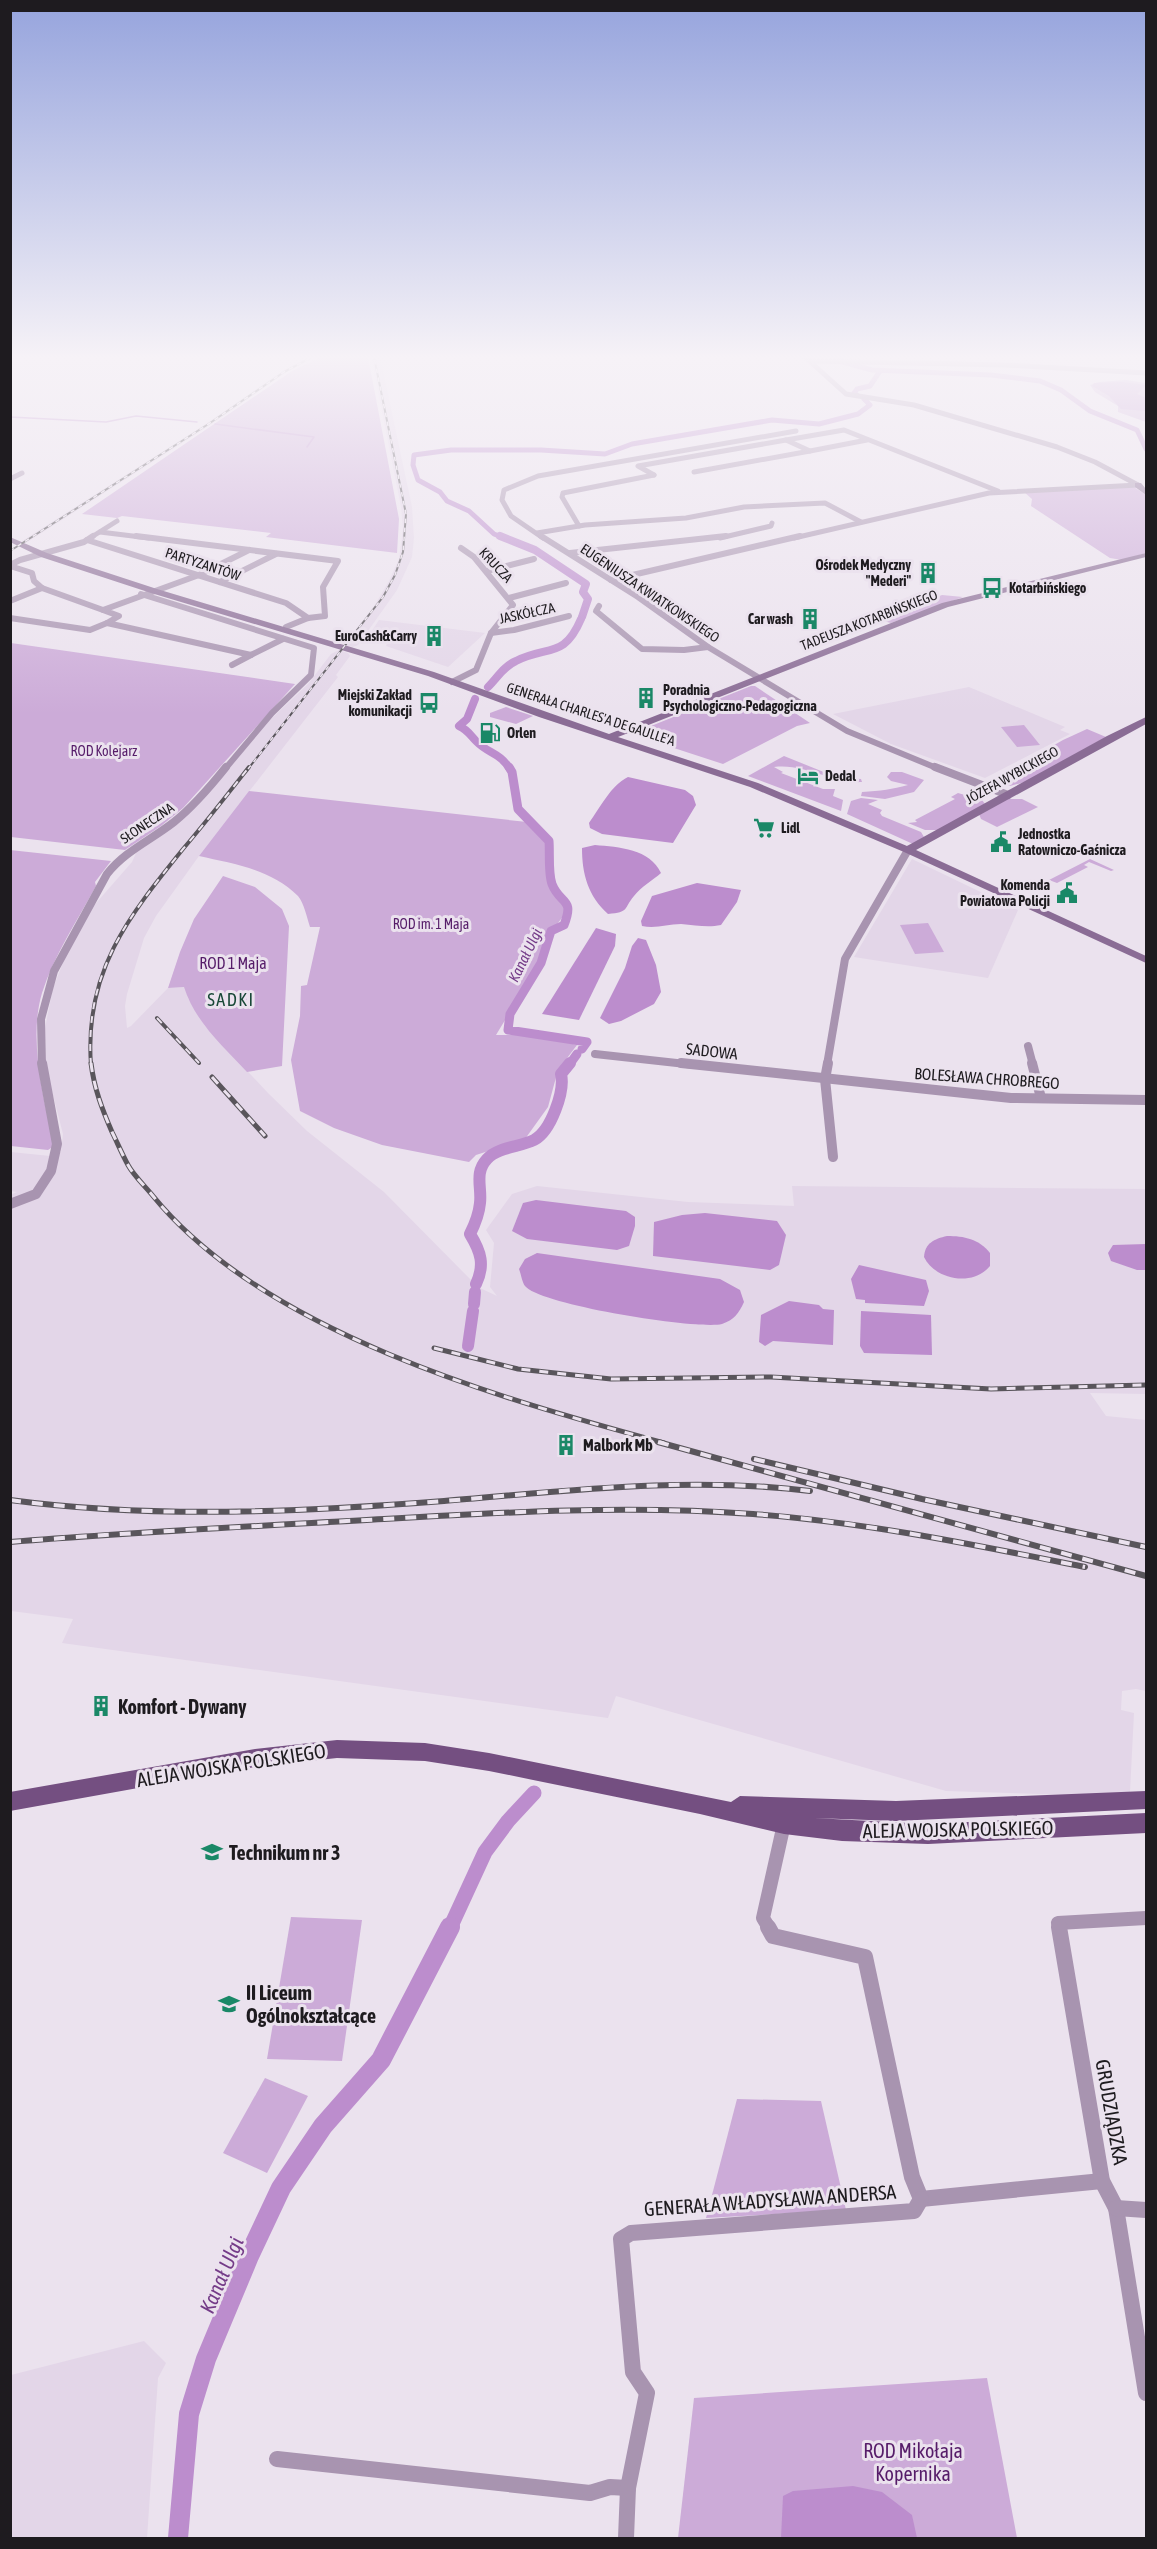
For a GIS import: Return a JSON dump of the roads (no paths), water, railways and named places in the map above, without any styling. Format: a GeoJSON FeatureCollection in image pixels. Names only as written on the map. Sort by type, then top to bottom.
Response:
{"type":"FeatureCollection","features":[{"type":"Feature","properties":{"kind":"main road"},"geometry":{"type":"LineString","coordinates":[[1142,485],[1146,493]]}},
{"type":"Feature","properties":{"kind":"main road","name":"GENERAŁA CHARLES'A DE GAULLE'A"},"geometry":{"type":"LineString","coordinates":[[10,539],[44,555],[154,591],[409,667],[754,785],[908,850],[1146,960]]}},
{"type":"Feature","properties":{"kind":"main road","name":"TADEUSZA KOTARBIŃSKIEGO"},"geometry":{"type":"LineString","coordinates":[[609,737],[945,605],[1146,555]]}},
{"type":"Feature","properties":{"kind":"main road","name":"JÓZEFA WYBICKIEGO"},"geometry":{"type":"LineString","coordinates":[[1130,727],[1146,713]]}},
{"type":"Feature","properties":{"kind":"main road","name":"JÓZEFA WYBICKIEGO"},"geometry":{"type":"LineString","coordinates":[[908,850],[1146,720]]}},
{"type":"Feature","properties":{"kind":"main road","name":"ALEJA WOJSKA POLSKIEGO"},"geometry":{"type":"LineString","coordinates":[[10,1802],[255,1758],[337,1749],[372,1749],[453,1755],[700,1804],[784,1824],[842,1831],[907,1834],[1146,1823]]}},
{"type":"Feature","properties":{"kind":"main road","name":"ALEJA WOJSKA POLSKIEGO"},"geometry":{"type":"LineString","coordinates":[[700,1804],[868,1812],[1146,1800]]}},
{"type":"Feature","properties":{"kind":"street","name":"EUGENIUSZA KWIATKOWSKIEGO"},"geometry":{"type":"LineString","coordinates":[[538,476],[504,490],[501,494],[505,508],[514,519],[611,580],[708,647],[761,677],[826,719],[863,739],[1008,795]]}},
{"type":"Feature","properties":{"kind":"street"},"geometry":{"type":"LineString","coordinates":[[579,526],[562,497],[563,493],[649,476]]}},
{"type":"Feature","properties":{"kind":"street"},"geometry":{"type":"LineString","coordinates":[[958,476],[999,492]]}},
{"type":"Feature","properties":{"kind":"street"},"geometry":{"type":"LineString","coordinates":[[1124,476],[1142,485]]}},
{"type":"Feature","properties":{"kind":"street"},"geometry":{"type":"LineString","coordinates":[[611,580],[999,492],[1142,485]]}},
{"type":"Feature","properties":{"kind":"street"},"geometry":{"type":"LineString","coordinates":[[537,533],[579,526],[671,519],[744,507],[825,503],[861,522]]}},
{"type":"Feature","properties":{"kind":"street"},"geometry":{"type":"LineString","coordinates":[[10,566],[20,560],[44,555],[87,540],[117,521]]}},
{"type":"Feature","properties":{"kind":"street"},"geometry":{"type":"LineString","coordinates":[[570,553],[603,548],[715,539],[771,526],[772,523]]}},
{"type":"Feature","properties":{"kind":"street"},"geometry":{"type":"LineString","coordinates":[[100,532],[338,561],[324,581],[321,593],[325,616],[308,618],[286,627]]}},
{"type":"Feature","properties":{"kind":"street","name":"PARTYZANTÓW"},"geometry":{"type":"LineString","coordinates":[[87,540],[286,603],[308,618]]}},
{"type":"Feature","properties":{"kind":"street","name":"KRUCZA"},"geometry":{"type":"LineString","coordinates":[[452,682],[476,670],[490,633],[513,605],[487,571],[474,557],[461,548]]}},
{"type":"Feature","properties":{"kind":"street"},"geometry":{"type":"LineString","coordinates":[[103,610],[141,594],[199,575],[249,550]]}},
{"type":"Feature","properties":{"kind":"street"},"geometry":{"type":"LineString","coordinates":[[220,582],[277,553]]}},
{"type":"Feature","properties":{"kind":"street"},"geometry":{"type":"LineString","coordinates":[[487,571],[534,560]]}},
{"type":"Feature","properties":{"kind":"street"},"geometry":{"type":"LineString","coordinates":[[10,566],[32,573],[34,581],[42,588],[119,616],[90,630],[10,618]]}},
{"type":"Feature","properties":{"kind":"street"},"geometry":{"type":"LineString","coordinates":[[509,598],[566,583]]}},
{"type":"Feature","properties":{"kind":"street"},"geometry":{"type":"LineString","coordinates":[[10,601],[42,588]]}},
{"type":"Feature","properties":{"kind":"street","name":"SŁONECZNA"},"geometry":{"type":"LineString","coordinates":[[10,1204],[36,1194],[51,1171],[57,1144],[42,1066],[41,1019],[54,971],[111,867],[125,854],[184,815],[272,713],[311,675],[314,648],[141,594]]}},
{"type":"Feature","properties":{"kind":"street"},"geometry":{"type":"LineString","coordinates":[[599,606],[597,611],[642,649],[708,647]]}},
{"type":"Feature","properties":{"kind":"street","name":"JASKÓŁCZA"},"geometry":{"type":"LineString","coordinates":[[490,633],[514,630],[569,616]]}},
{"type":"Feature","properties":{"kind":"street"},"geometry":{"type":"LineString","coordinates":[[107,623],[251,655]]}},
{"type":"Feature","properties":{"kind":"street"},"geometry":{"type":"LineString","coordinates":[[232,665],[283,639]]}},
{"type":"Feature","properties":{"kind":"street"},"geometry":{"type":"LineString","coordinates":[[833,1157],[825,1079],[845,959],[908,850]]}},
{"type":"Feature","properties":{"kind":"street"},"geometry":{"type":"LineString","coordinates":[[1028,1046],[1041,1098]]}},
{"type":"Feature","properties":{"kind":"street","name":"SADOWA"},"geometry":{"type":"LineString","coordinates":[[596,1054],[825,1079]]}},
{"type":"Feature","properties":{"kind":"street","name":"BOLESŁAWA CHROBREGO"},"geometry":{"type":"LineString","coordinates":[[825,1079],[1011,1098],[1146,1100]]}},
{"type":"Feature","properties":{"kind":"street","name":"GENERAŁA WŁADYSŁAWA ANDERSA"},"geometry":{"type":"LineString","coordinates":[[784,1824],[762,1918],[772,1936],[865,1957],[912,2177],[921,2199]]}},
{"type":"Feature","properties":{"kind":"street","name":"GRUDZIĄDZKA"},"geometry":{"type":"LineString","coordinates":[[1146,1918],[1058,1923],[1102,2181],[1116,2208],[1146,2393]]}},
{"type":"Feature","properties":{"kind":"street","name":"GENERAŁA WŁADYSŁAWA ANDERSA"},"geometry":{"type":"LineString","coordinates":[[921,2199],[1102,2181]]}},
{"type":"Feature","properties":{"kind":"street","name":"GENERAŁA WŁADYSŁAWA ANDERSA"},"geometry":{"type":"LineString","coordinates":[[626,2538],[628,2488],[647,2393],[633,2372],[621,2239],[631,2233],[914,2211],[921,2199]]}},
{"type":"Feature","properties":{"kind":"street"},"geometry":{"type":"LineString","coordinates":[[1116,2208],[1146,2210]]}},
{"type":"Feature","properties":{"kind":"street"},"geometry":{"type":"LineString","coordinates":[[277,2459],[590,2493],[610,2487],[628,2488]]}},
{"type":"Feature","properties":{"kind":"waterway","name":"Kanał Ulgi"},"geometry":{"type":"LineString","coordinates":[[417,476],[418,480],[440,492],[447,501],[469,511],[494,534],[504,538]]}},
{"type":"Feature","properties":{"kind":"waterway","name":"Kanał Ulgi"},"geometry":{"type":"LineString","coordinates":[[500,536],[535,550],[586,584],[583,592],[588,599],[582,617]]}},
{"type":"Feature","properties":{"kind":"waterway","name":"Kanał Ulgi"},"geometry":{"type":"LineString","coordinates":[[488,687],[512,663],[561,646],[575,632],[581,619]]}},
{"type":"Feature","properties":{"kind":"waterway","name":"Kanał Ulgi"},"geometry":{"type":"LineString","coordinates":[[475,699],[467,719],[459,726],[481,746],[502,759],[510,769]]}},
{"type":"Feature","properties":{"kind":"waterway","name":"Kanał Ulgi"},"geometry":{"type":"LineString","coordinates":[[509,767],[512,772],[518,809],[549,841],[552,884],[568,910],[564,925],[551,931],[541,963],[510,1014],[508,1030],[587,1042],[582,1049]]}},
{"type":"Feature","properties":{"kind":"waterway"},"geometry":{"type":"LineString","coordinates":[[569,1065],[577,1054]]}},
{"type":"Feature","properties":{"kind":"waterway"},"geometry":{"type":"LineString","coordinates":[[476,1284],[481,1265],[477,1247],[470,1234],[479,1207],[479,1180],[483,1164],[492,1155],[534,1140],[540,1135],[551,1120],[559,1100],[561,1074],[570,1063]]}},
{"type":"Feature","properties":{"kind":"waterway"},"geometry":{"type":"LineString","coordinates":[[474,1304],[475,1292]]}},
{"type":"Feature","properties":{"kind":"waterway"},"geometry":{"type":"LineString","coordinates":[[468,1346],[473,1311]]}},
{"type":"Feature","properties":{"kind":"waterway"},"geometry":{"type":"LineString","coordinates":[[450,1928],[485,1852],[508,1821],[534,1793]]}},
{"type":"Feature","properties":{"kind":"waterway","name":"Kanał Ulgi"},"geometry":{"type":"LineString","coordinates":[[178,2538],[189,2414],[206,2359],[249,2256],[281,2188],[323,2126],[381,2060],[450,1927]]}},
{"type":"Feature","properties":{"kind":"railway"},"geometry":{"type":"LineString","coordinates":[[10,551],[127,476]]}},
{"type":"Feature","properties":{"kind":"railway"},"geometry":{"type":"LineString","coordinates":[[248,769],[383,597],[395,575],[403,552],[406,514],[398,476]]}},
{"type":"Feature","properties":{"kind":"railway"},"geometry":{"type":"LineString","coordinates":[[91,1063],[91,1032],[95,1002],[114,948],[144,898],[249,767]]}},
{"type":"Feature","properties":{"kind":"railway"},"geometry":{"type":"LineString","coordinates":[[157,1018],[199,1063]]}},
{"type":"Feature","properties":{"kind":"railway"},"geometry":{"type":"LineString","coordinates":[[91,1063],[96,1090],[105,1115],[133,1173],[200,1244],[257,1286],[320,1322],[389,1354],[530,1405],[664,1443]]}},
{"type":"Feature","properties":{"kind":"railway"},"geometry":{"type":"LineString","coordinates":[[212,1077],[265,1136]]}},
{"type":"Feature","properties":{"kind":"railway"},"geometry":{"type":"LineString","coordinates":[[434,1348],[518,1369],[611,1379],[771,1377],[991,1389],[1146,1385]]}},
{"type":"Feature","properties":{"kind":"railway"},"geometry":{"type":"LineString","coordinates":[[658,1442],[1146,1576]]}},
{"type":"Feature","properties":{"kind":"railway"},"geometry":{"type":"LineString","coordinates":[[754,1459],[922,1499],[1146,1547]]}},
{"type":"Feature","properties":{"kind":"railway"},"geometry":{"type":"LineString","coordinates":[[10,1500],[118,1510],[227,1512],[336,1508],[581,1489],[673,1485],[764,1487],[810,1491]]}},
{"type":"Feature","properties":{"kind":"railway"},"geometry":{"type":"LineString","coordinates":[[10,1542],[476,1514],[568,1510],[707,1511],[795,1518],[920,1535],[1085,1567]]}},
{"type":"Feature","properties":{"kind":"place","name":"Ośrodek Medyczny \"Mederi\""},"geometry":{"type":"Point","coordinates":[928,573]}},
{"type":"Feature","properties":{"kind":"place","name":"Kotarbińskiego"},"geometry":{"type":"Point","coordinates":[992,588]}},
{"type":"Feature","properties":{"kind":"place","name":"Car wash"},"geometry":{"type":"Point","coordinates":[810,619]}},
{"type":"Feature","properties":{"kind":"place","name":"EuroCash&Carry"},"geometry":{"type":"Point","coordinates":[434,636]}},
{"type":"Feature","properties":{"kind":"place","name":"Poradnia Psychologiczno-Pedagogiczna"},"geometry":{"type":"Point","coordinates":[646,698]}},
{"type":"Feature","properties":{"kind":"place","name":"Miejski Zakład komunikacji"},"geometry":{"type":"Point","coordinates":[429,703]}},
{"type":"Feature","properties":{"kind":"place","name":"Orlen"},"geometry":{"type":"Point","coordinates":[490,733]}},
{"type":"Feature","properties":{"kind":"place","name":"Dedal"},"geometry":{"type":"Point","coordinates":[808,776]}},
{"type":"Feature","properties":{"kind":"place","name":"Lidl"},"geometry":{"type":"Point","coordinates":[764,828]}},
{"type":"Feature","properties":{"kind":"place","name":"Jednostka Ratowniczo-Gaśnicza"},"geometry":{"type":"Point","coordinates":[1001,842]}},
{"type":"Feature","properties":{"kind":"place","name":"Komenda Powiatowa Policji"},"geometry":{"type":"Point","coordinates":[1067,893]}},
{"type":"Feature","properties":{"kind":"place","name":"Malbork Mb"},"geometry":{"type":"Point","coordinates":[566,1445]}},
{"type":"Feature","properties":{"kind":"place","name":"Komfort - Dywany"},"geometry":{"type":"Point","coordinates":[101,1706]}},
{"type":"Feature","properties":{"kind":"place","name":"Technikum nr 3"},"geometry":{"type":"Point","coordinates":[212,1852]}},
{"type":"Feature","properties":{"kind":"place","name":"II Liceum Ogólnokształcące"},"geometry":{"type":"Point","coordinates":[229,2004]}},
{"type":"Feature","properties":{"kind":"district","name":"SADKI"},"geometry":{"type":"Point","coordinates":[231,999]}},
{"type":"Feature","properties":{"kind":"park label","name":"ROD Kolejarz"},"geometry":{"type":"Point","coordinates":[104,751]}},
{"type":"Feature","properties":{"kind":"park label","name":"ROD im. 1 Maja"},"geometry":{"type":"Point","coordinates":[431,924]}},
{"type":"Feature","properties":{"kind":"park label","name":"ROD 1 Maja"},"geometry":{"type":"Point","coordinates":[233,963]}},
{"type":"Feature","properties":{"kind":"park label","name":"ROD Mikołaja Kopernika"},"geometry":{"type":"Point","coordinates":[913,2462]}}]}
